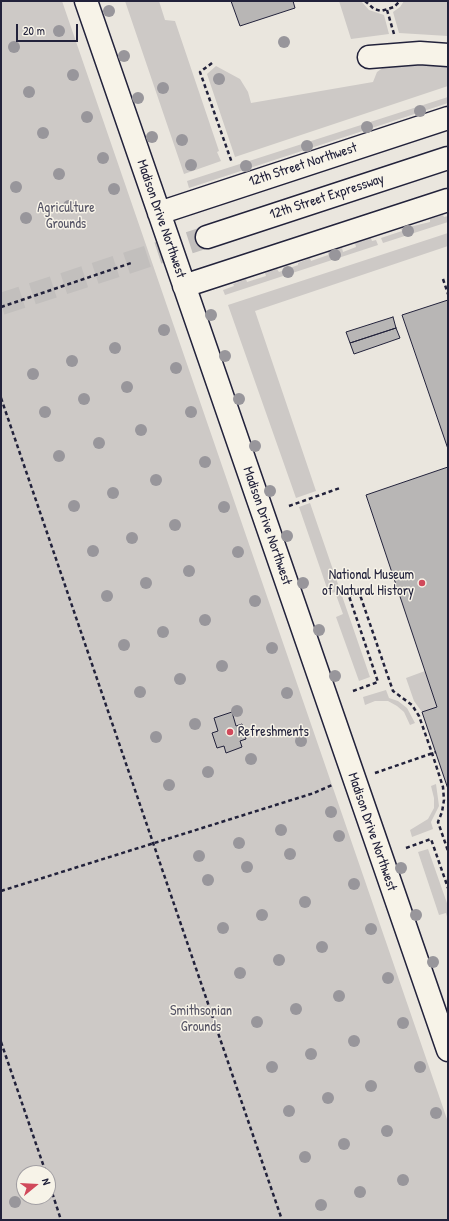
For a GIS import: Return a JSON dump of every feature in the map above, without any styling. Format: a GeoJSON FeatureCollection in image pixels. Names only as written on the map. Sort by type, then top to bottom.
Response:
{"type":"FeatureCollection","features":[{"type":"Feature","properties":{"kind":"main road","name":"Madison Drive Northwest"},"geometry":{"type":"LineString","coordinates":[[86,1],[448,1050]]}},
{"type":"Feature","properties":{"kind":"main road"},"geometry":{"type":"LineString","coordinates":[[369,57],[420,53],[448,55]]}},
{"type":"Feature","properties":{"kind":"main road","name":"12th Street Northwest"},"geometry":{"type":"LineString","coordinates":[[159,213],[448,118]]}},
{"type":"Feature","properties":{"kind":"main road","name":"12th Street Expressway"},"geometry":{"type":"LineString","coordinates":[[207,237],[448,158]]}},
{"type":"Feature","properties":{"kind":"main road"},"geometry":{"type":"LineString","coordinates":[[184,286],[448,200]]}},
{"type":"Feature","properties":{"kind":"path"},"geometry":{"type":"LineString","coordinates":[[365,1],[374,9],[387,10],[394,7],[400,1]]}},
{"type":"Feature","properties":{"kind":"path"},"geometry":{"type":"LineString","coordinates":[[387,10],[394,37]]}},
{"type":"Feature","properties":{"kind":"path"},"geometry":{"type":"LineString","coordinates":[[212,63],[200,72],[232,163]]}},
{"type":"Feature","properties":{"kind":"path"},"geometry":{"type":"LineString","coordinates":[[1,307],[131,263]]}},
{"type":"Feature","properties":{"kind":"path"},"geometry":{"type":"LineString","coordinates":[[443,279],[448,294]]}},
{"type":"Feature","properties":{"kind":"path"},"geometry":{"type":"LineString","coordinates":[[1,398],[282,1220]]}},
{"type":"Feature","properties":{"kind":"path"},"geometry":{"type":"LineString","coordinates":[[289,506],[340,488]]}},
{"type":"Feature","properties":{"kind":"path"},"geometry":{"type":"LineString","coordinates":[[353,691],[378,682],[349,596],[359,592],[393,691],[409,702],[419,716],[432,753],[443,787],[443,806],[438,822],[448,851]]}},
{"type":"Feature","properties":{"kind":"path"},"geometry":{"type":"LineString","coordinates":[[375,772],[436,752]]}},
{"type":"Feature","properties":{"kind":"path"},"geometry":{"type":"LineString","coordinates":[[1,891],[314,793],[332,785]]}},
{"type":"Feature","properties":{"kind":"path"},"geometry":{"type":"LineString","coordinates":[[406,848],[431,839],[448,888]]}},
{"type":"Feature","properties":{"kind":"path"},"geometry":{"type":"LineString","coordinates":[[1,1042],[43,1165]]}},
{"type":"Feature","properties":{"kind":"path"},"geometry":{"type":"LineString","coordinates":[[56,1203],[62,1220]]}},
{"type":"Feature","properties":{"kind":"green space","name":"Smithsonian Grounds"},"geometry":{"type":"Polygon","coordinates":[[[1,1],[62,1],[448,1122],[448,1220],[1,1220],[1,1]]]}},
{"type":"Feature","properties":{"kind":"green space"},"geometry":{"type":"Polygon","coordinates":[[[125,1],[159,1],[165,20],[175,21],[219,151],[217,152],[221,161],[184,174],[125,1]]]}},
{"type":"Feature","properties":{"kind":"green space"},"geometry":{"type":"Polygon","coordinates":[[[339,1],[361,1],[369,10],[384,15],[389,34],[351,39],[339,1]]]}},
{"type":"Feature","properties":{"kind":"green space"},"geometry":{"type":"Polygon","coordinates":[[[404,1],[448,1],[448,36],[399,33],[393,12],[400,7],[404,1]]]}},
{"type":"Feature","properties":{"kind":"green space"},"geometry":{"type":"Polygon","coordinates":[[[402,64],[448,65],[448,86],[235,157],[207,74],[216,66],[240,79],[248,92],[251,103],[373,82],[377,72],[384,67],[402,64]]]}},
{"type":"Feature","properties":{"kind":"green space"},"geometry":{"type":"Polygon","coordinates":[[[448,97],[448,103],[189,188],[187,181],[448,97]]]}},
{"type":"Feature","properties":{"kind":"green space"},"geometry":{"type":"Polygon","coordinates":[[[443,215],[444,217],[448,216],[448,222],[383,243],[381,238],[402,231],[401,229],[430,222],[430,219],[443,215]]]}},
{"type":"Feature","properties":{"kind":"green space"},"geometry":{"type":"Polygon","coordinates":[[[448,233],[448,246],[255,311],[316,491],[296,498],[228,305],[448,233]]]}},
{"type":"Feature","properties":{"kind":"green space"},"geometry":{"type":"Polygon","coordinates":[[[371,238],[372,241],[376,240],[378,245],[225,295],[223,290],[246,279],[247,282],[266,276],[265,273],[277,269],[279,272],[298,265],[298,263],[310,258],[311,261],[328,255],[328,252],[342,248],[343,252],[356,247],[355,243],[371,238]]]}},
{"type":"Feature","properties":{"kind":"green space"},"geometry":{"type":"Polygon","coordinates":[[[310,503],[370,677],[359,681],[336,617],[343,614],[335,592],[329,594],[299,507],[310,503]]]}},
{"type":"Feature","properties":{"kind":"green space"},"geometry":{"type":"Polygon","coordinates":[[[425,671],[437,707],[422,712],[414,701],[406,678],[425,671]]]}},
{"type":"Feature","properties":{"kind":"green space"},"geometry":{"type":"Polygon","coordinates":[[[386,690],[389,698],[398,701],[407,708],[415,723],[410,725],[404,712],[388,701],[375,701],[365,705],[363,697],[386,690]]]}},
{"type":"Feature","properties":{"kind":"green space"},"geometry":{"type":"Polygon","coordinates":[[[436,784],[439,806],[431,822],[433,829],[412,837],[410,830],[428,819],[434,808],[434,798],[431,786],[436,784]]]}},
{"type":"Feature","properties":{"kind":"green space"},"geometry":{"type":"Polygon","coordinates":[[[428,849],[448,906],[448,920],[446,913],[439,915],[418,852],[428,849]]]}},
{"type":"Feature","properties":{"kind":"building"},"geometry":{"type":"Polygon","coordinates":[[[231,1],[293,1],[295,8],[240,26],[231,1]]]}},
{"type":"Feature","properties":{"kind":"building"},"geometry":{"type":"Polygon","coordinates":[[[448,300],[448,449],[402,315],[448,300]]]}},
{"type":"Feature","properties":{"kind":"building"},"geometry":{"type":"Polygon","coordinates":[[[393,317],[396,328],[350,343],[346,332],[393,317]]]}},
{"type":"Feature","properties":{"kind":"building"},"geometry":{"type":"Polygon","coordinates":[[[396,328],[400,338],[354,354],[350,343],[396,328]]]}},
{"type":"Feature","properties":{"kind":"building","name":"National Museum of Natural History"},"geometry":{"type":"Polygon","coordinates":[[[448,467],[448,789],[422,712],[437,707],[366,495],[448,467]]]}},
{"type":"Feature","properties":{"kind":"building","name":"Refreshments"},"geometry":{"type":"Polygon","coordinates":[[[232,712],[236,726],[242,724],[246,739],[240,741],[242,747],[226,753],[224,746],[217,748],[212,733],[218,731],[214,718],[232,712]]]}},
{"type":"Feature","properties":{"kind":"tunnel"},"geometry":{"type":"LineString","coordinates":[[1,304],[207,237]]}},
{"type":"Feature","properties":{"kind":"place","name":"National Museum of Natural History"},"geometry":{"type":"Point","coordinates":[422,583]}},
{"type":"Feature","properties":{"kind":"place","name":"Refreshments"},"geometry":{"type":"Point","coordinates":[230,732]}},
{"type":"Feature","properties":{"kind":"park label","name":"Agriculture Grounds"},"geometry":{"type":"Point","coordinates":[66,216]}}]}
